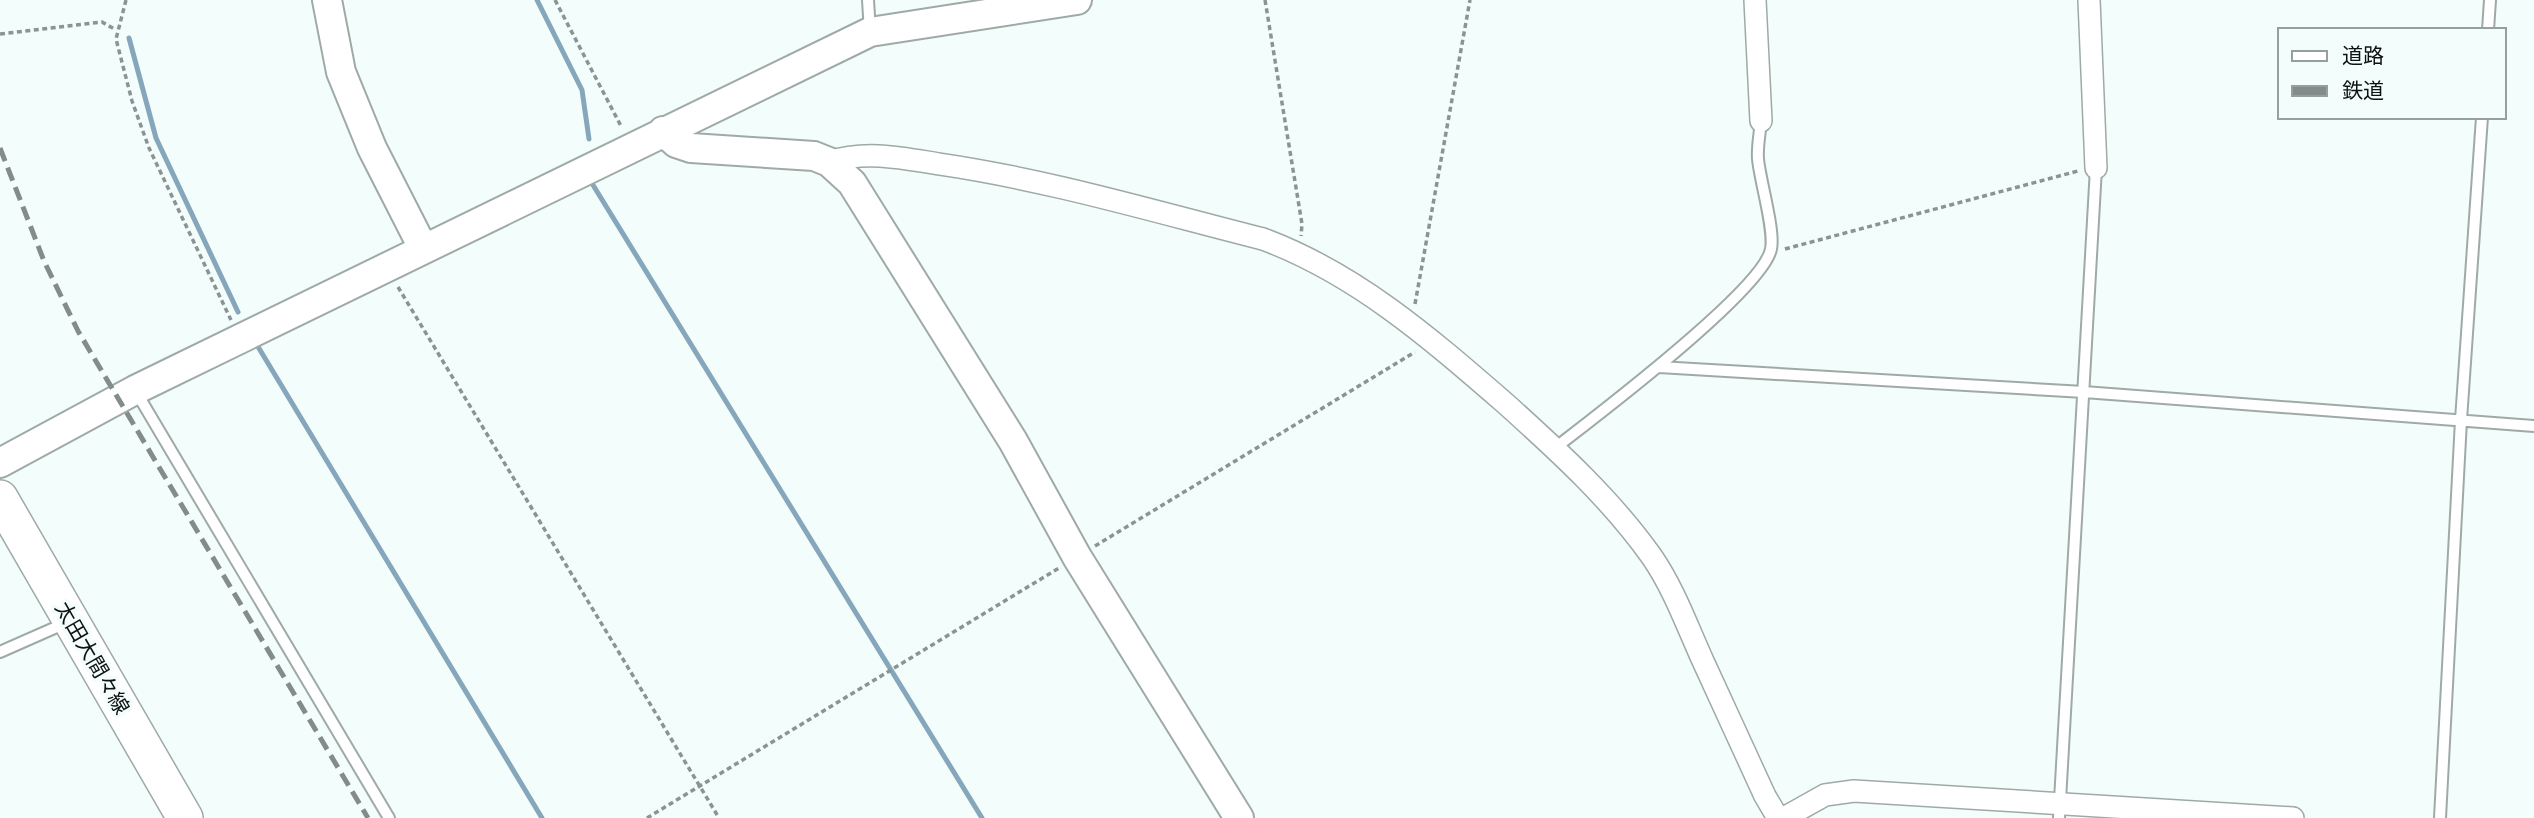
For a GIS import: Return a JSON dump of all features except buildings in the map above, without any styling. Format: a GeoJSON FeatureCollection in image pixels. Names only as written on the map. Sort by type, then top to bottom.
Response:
{"type":"FeatureCollection","features":[{"type":"Feature","properties":{"kind":"main road","name":"太田大間々線"},"geometry":{"type":"LineString","coordinates":[[0,498],[185,818]]}},
{"type":"Feature","properties":{"kind":"street"},"geometry":{"type":"LineString","coordinates":[[327,0],[345,84],[372,148],[423,248]]}},
{"type":"Feature","properties":{"kind":"street"},"geometry":{"type":"LineString","coordinates":[[0,463],[135,390],[385,266],[870,32],[1077,0]]}},
{"type":"Feature","properties":{"kind":"street"},"geometry":{"type":"LineString","coordinates":[[1755,0],[1761,121]]}},
{"type":"Feature","properties":{"kind":"street"},"geometry":{"type":"LineString","coordinates":[[2089,0],[2095,168]]}},
{"type":"Feature","properties":{"kind":"street"},"geometry":{"type":"LineString","coordinates":[[663,131],[676,143],[691,148],[814,156],[828,162],[852,183],[1013,441],[1076,557],[1239,818]]}},
{"type":"Feature","properties":{"kind":"street"},"geometry":{"type":"LineString","coordinates":[[828,162],[844,157],[883,155],[983,170],[1251,236],[1299,252],[1356,284],[1430,339],[1555,448],[1611,505],[1652,558],[1680,607],[1765,796],[1778,818]]}},
{"type":"Feature","properties":{"kind":"street"},"geometry":{"type":"LineString","coordinates":[[1784,818],[1825,795],[1854,791],[2060,811],[2293,818]]}},
{"type":"Feature","properties":{"kind":"lane"},"geometry":{"type":"LineString","coordinates":[[869,0],[870,32]]}},
{"type":"Feature","properties":{"kind":"lane"},"geometry":{"type":"LineString","coordinates":[[2488,28],[2490,0]]}},
{"type":"Feature","properties":{"kind":"lane"},"geometry":{"type":"LineString","coordinates":[[2440,818],[2461,420],[2482,119]]}},
{"type":"Feature","properties":{"kind":"lane"},"geometry":{"type":"LineString","coordinates":[[1555,448],[1659,367],[1748,285],[1769,253],[1772,248],[1758,156],[1761,121]]}},
{"type":"Feature","properties":{"kind":"lane"},"geometry":{"type":"LineString","coordinates":[[2060,811],[2095,168]]}},
{"type":"Feature","properties":{"kind":"lane"},"geometry":{"type":"LineString","coordinates":[[1659,367],[2084,392],[2534,426]]}},
{"type":"Feature","properties":{"kind":"lane"},"geometry":{"type":"LineString","coordinates":[[135,390],[389,818]]}},
{"type":"Feature","properties":{"kind":"lane"},"geometry":{"type":"LineString","coordinates":[[0,652],[70,622]]}},
{"type":"Feature","properties":{"kind":"path"},"geometry":{"type":"LineString","coordinates":[[126,0],[116,30],[132,100],[149,148],[240,338]]}},
{"type":"Feature","properties":{"kind":"path"},"geometry":{"type":"LineString","coordinates":[[555,0],[631,146]]}},
{"type":"Feature","properties":{"kind":"path"},"geometry":{"type":"LineString","coordinates":[[1265,0],[1302,224],[1299,252]]}},
{"type":"Feature","properties":{"kind":"path"},"geometry":{"type":"LineString","coordinates":[[1409,323],[1420,290],[1470,0]]}},
{"type":"Feature","properties":{"kind":"path"},"geometry":{"type":"LineString","coordinates":[[0,34],[102,22],[116,30]]}},
{"type":"Feature","properties":{"kind":"path"},"geometry":{"type":"LineString","coordinates":[[1769,253],[2095,168]]}},
{"type":"Feature","properties":{"kind":"path"},"geometry":{"type":"LineString","coordinates":[[385,266],[719,818]]}},
{"type":"Feature","properties":{"kind":"path"},"geometry":{"type":"LineString","coordinates":[[647,818],[1413,354],[1430,339]]}},
{"type":"Feature","properties":{"kind":"waterway"},"geometry":{"type":"LineString","coordinates":[[537,0],[582,90],[589,139]]}},
{"type":"Feature","properties":{"kind":"waterway"},"geometry":{"type":"LineString","coordinates":[[129,38],[156,138],[238,312]]}},
{"type":"Feature","properties":{"kind":"waterway"},"geometry":{"type":"LineString","coordinates":[[593,185],[982,818]]}},
{"type":"Feature","properties":{"kind":"waterway"},"geometry":{"type":"LineString","coordinates":[[257,345],[542,818]]}},
{"type":"Feature","properties":{"kind":"railway"},"geometry":{"type":"LineString","coordinates":[[0,148],[44,261],[78,331],[368,818]]}}]}
